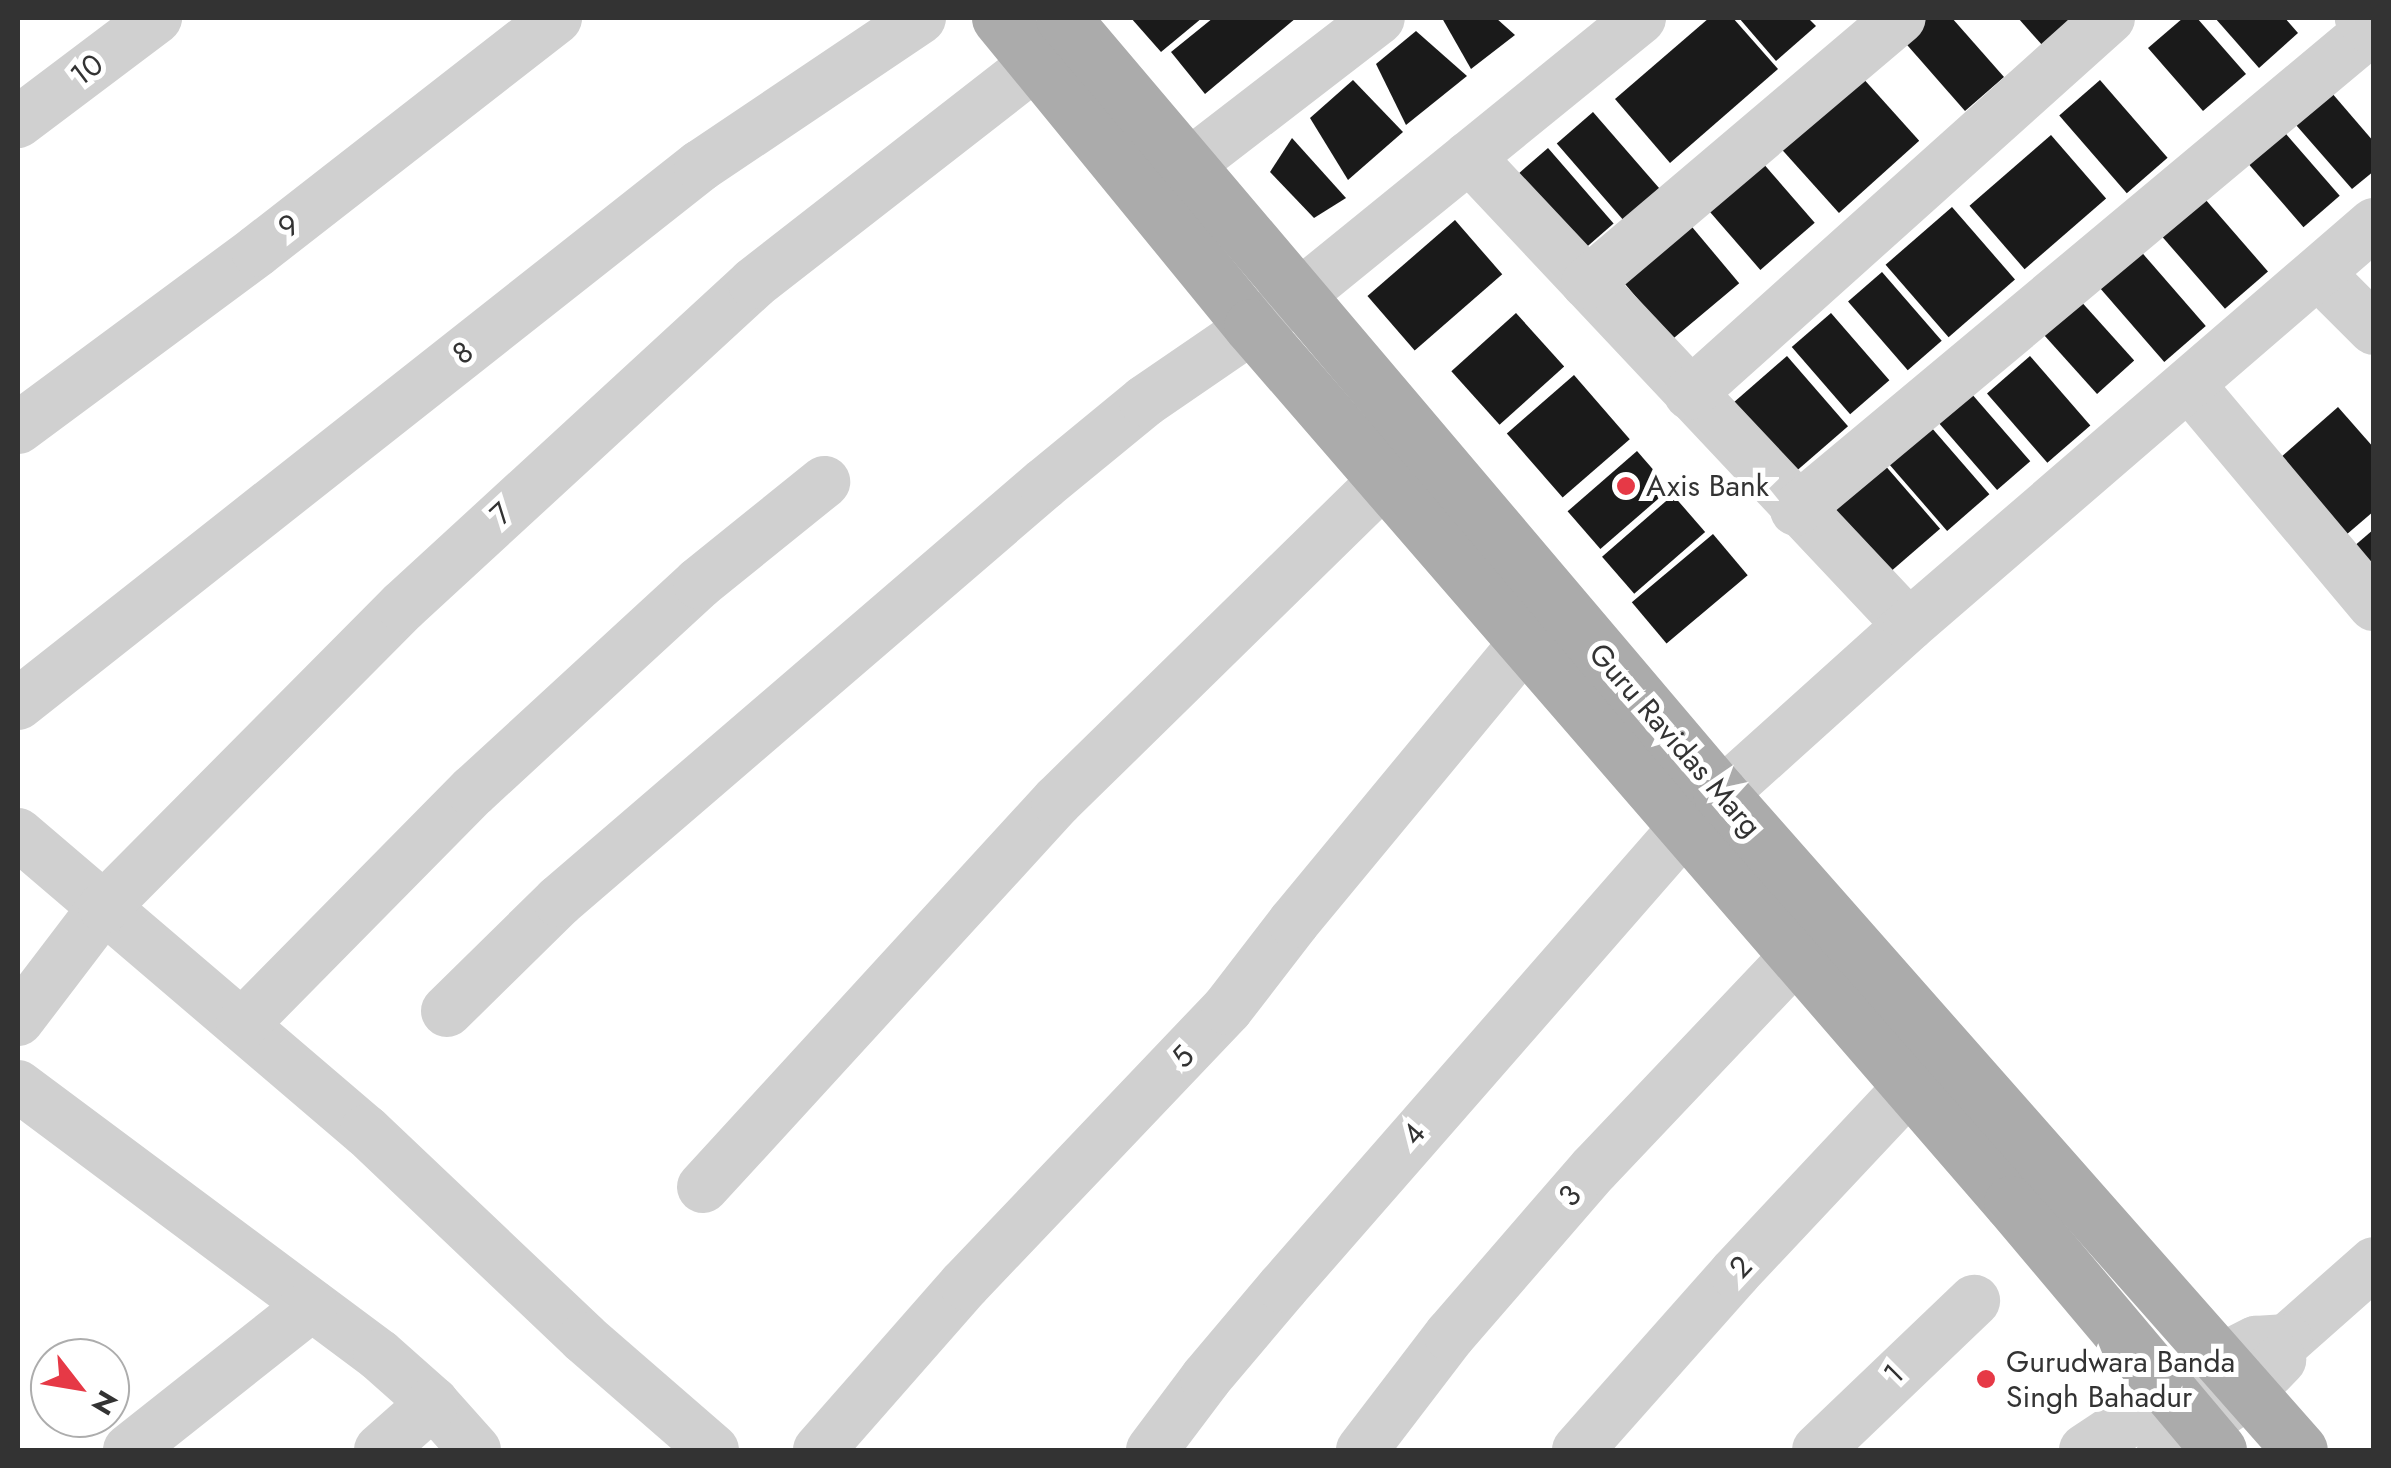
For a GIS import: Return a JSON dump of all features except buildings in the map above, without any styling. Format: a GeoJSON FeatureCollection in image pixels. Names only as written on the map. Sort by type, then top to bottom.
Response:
{"type":"FeatureCollection","features":[{"type":"Feature","properties":{"kind":"main road","name":"Guru Ravidas Marg"},"geometry":{"type":"LineString","coordinates":[[999,18],[1050,40],[1187,166],[1297,297],[1703,810],[1795,957],[1909,1088],[2189,1431]]}},
{"type":"Feature","properties":{"kind":"main road","name":"Guru Ravidas Marg"},"geometry":{"type":"LineString","coordinates":[[1050,40],[1251,326],[1525,644],[1703,810],[2235,1375],[2300,1450]]}},
{"type":"Feature","properties":{"kind":"street","name":"10"},"geometry":{"type":"LineString","coordinates":[[18,122],[156,18]]}},
{"type":"Feature","properties":{"kind":"street","name":"9"},"geometry":{"type":"LineString","coordinates":[[18,428],[257,251],[556,18]]}},
{"type":"Feature","properties":{"kind":"street","name":"8"},"geometry":{"type":"LineString","coordinates":[[18,704],[700,166],[920,18]]}},
{"type":"Feature","properties":{"kind":"street"},"geometry":{"type":"LineString","coordinates":[[1587,283],[1900,18]]}},
{"type":"Feature","properties":{"kind":"street"},"geometry":{"type":"LineString","coordinates":[[1690,394],[2109,18]]}},
{"type":"Feature","properties":{"kind":"street"},"geometry":{"type":"LineString","coordinates":[[1796,510],[2372,30],[2361,18]]}},
{"type":"Feature","properties":{"kind":"street"},"geometry":{"type":"LineString","coordinates":[[446,1011],[559,901],[896,609],[1145,401],[1297,297],[1633,20]]}},
{"type":"Feature","properties":{"kind":"street"},"geometry":{"type":"LineString","coordinates":[[1187,166],[1365,22]]}},
{"type":"Feature","properties":{"kind":"street","name":"7"},"geometry":{"type":"LineString","coordinates":[[18,1020],[104,908],[403,606],[754,283],[1050,40]]}},
{"type":"Feature","properties":{"kind":"street"},"geometry":{"type":"LineString","coordinates":[[1469,157],[1796,510],[1908,625]]}},
{"type":"Feature","properties":{"kind":"street","name":"4"},"geometry":{"type":"LineString","coordinates":[[1152,1450],[1270,1302],[1703,810],[1908,625],[2374,224]]}},
{"type":"Feature","properties":{"kind":"street"},"geometry":{"type":"LineString","coordinates":[[2318,273],[2374,328]]}},
{"type":"Feature","properties":{"kind":"street"},"geometry":{"type":"LineString","coordinates":[[2190,386],[2374,605]]}},
{"type":"Feature","properties":{"kind":"street"},"geometry":{"type":"LineString","coordinates":[[703,1187],[1057,801],[1386,479]]}},
{"type":"Feature","properties":{"kind":"street"},"geometry":{"type":"LineString","coordinates":[[242,1025],[474,790],[698,583],[824,482]]}},
{"type":"Feature","properties":{"kind":"street","name":"5"},"geometry":{"type":"LineString","coordinates":[[818,1450],[965,1284],[1228,1009],[1294,922],[1525,644]]}},
{"type":"Feature","properties":{"kind":"street"},"geometry":{"type":"LineString","coordinates":[[18,834],[366,1131],[584,1338],[713,1450]]}},
{"type":"Feature","properties":{"kind":"street","name":"3"},"geometry":{"type":"LineString","coordinates":[[1362,1450],[1450,1335],[1594,1169],[1795,957]]}},
{"type":"Feature","properties":{"kind":"street"},"geometry":{"type":"LineString","coordinates":[[18,1086],[379,1355],[433,1404],[475,1450]]}},
{"type":"Feature","properties":{"kind":"street","name":"2"},"geometry":{"type":"LineString","coordinates":[[1578,1450],[1735,1272],[1909,1088]]}},
{"type":"Feature","properties":{"kind":"street"},"geometry":{"type":"LineString","coordinates":[[2085,1450],[2189,1431],[2235,1375],[2256,1342],[2287,1340],[2374,1263]]}},
{"type":"Feature","properties":{"kind":"street","name":"1"},"geometry":{"type":"LineString","coordinates":[[1818,1450],[1974,1302]]}},
{"type":"Feature","properties":{"kind":"street"},"geometry":{"type":"LineString","coordinates":[[129,1450],[312,1306]]}},
{"type":"Feature","properties":{"kind":"street"},"geometry":{"type":"LineString","coordinates":[[380,1450],[433,1404]]}},
{"type":"Feature","properties":{"kind":"place","name":"Axis Bank"},"geometry":{"type":"Point","coordinates":[1626,486]}},
{"type":"Feature","properties":{"kind":"place","name":"Gurudwara Banda Singh Bahadur"},"geometry":{"type":"Point","coordinates":[1986,1379]}}]}
